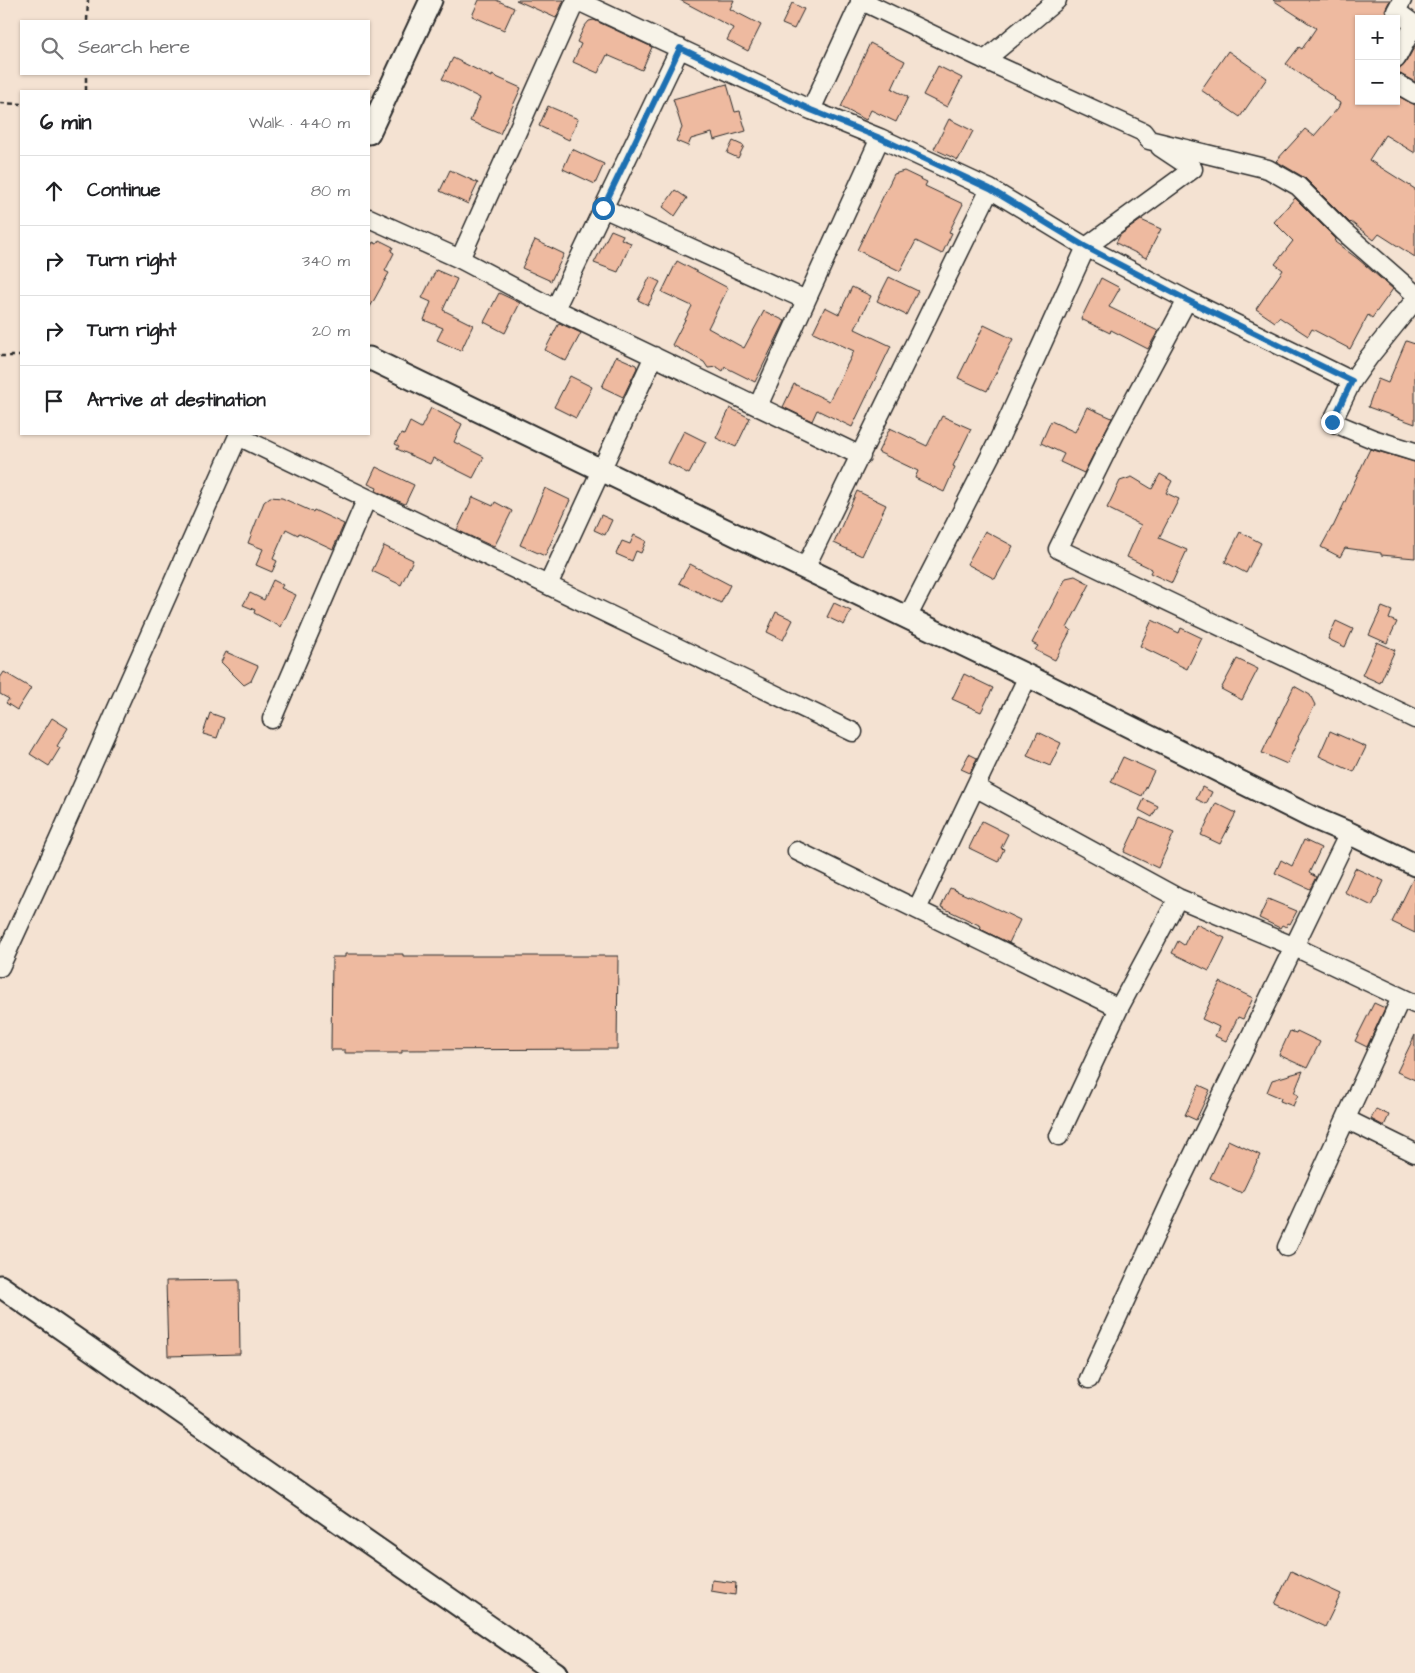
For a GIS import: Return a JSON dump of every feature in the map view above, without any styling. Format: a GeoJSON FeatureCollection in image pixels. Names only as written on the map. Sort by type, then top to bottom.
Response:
{"type":"FeatureCollection","features":[{"type":"Feature","properties":{"kind":"street"},"geometry":{"type":"LineString","coordinates":[[370,132],[431,0]]}},
{"type":"Feature","properties":{"kind":"street"},"geometry":{"type":"LineString","coordinates":[[460,259],[576,0],[811,110],[880,138],[990,189],[1086,247],[1187,300],[1352,381]]}},
{"type":"Feature","properties":{"kind":"street"},"geometry":{"type":"LineString","coordinates":[[811,110],[861,0],[1143,132],[1149,140],[1193,169],[1086,247],[999,439],[907,618]]}},
{"type":"Feature","properties":{"kind":"street"},"geometry":{"type":"LineString","coordinates":[[986,60],[1057,0]]}},
{"type":"Feature","properties":{"kind":"street"},"geometry":{"type":"LineString","coordinates":[[1400,51],[1414,25],[1396,11],[1402,0]]}},
{"type":"Feature","properties":{"kind":"street"},"geometry":{"type":"LineString","coordinates":[[556,309],[680,48]]}},
{"type":"Feature","properties":{"kind":"street"},"geometry":{"type":"LineString","coordinates":[[1400,85],[1415,94]]}},
{"type":"Feature","properties":{"kind":"street"},"geometry":{"type":"LineString","coordinates":[[758,406],[880,138]]}},
{"type":"Feature","properties":{"kind":"street"},"geometry":{"type":"LineString","coordinates":[[1149,140],[1268,169],[1298,186],[1343,231],[1415,294]]}},
{"type":"Feature","properties":{"kind":"street"},"geometry":{"type":"LineString","coordinates":[[805,568],[990,189]]}},
{"type":"Feature","properties":{"kind":"street"},"geometry":{"type":"LineString","coordinates":[[603,208],[806,300]]}},
{"type":"Feature","properties":{"kind":"street"},"geometry":{"type":"LineString","coordinates":[[370,218],[460,259],[556,309],[861,456]]}},
{"type":"Feature","properties":{"kind":"street"},"geometry":{"type":"LineString","coordinates":[[1187,300],[1114,436],[1058,549],[1415,719]]}},
{"type":"Feature","properties":{"kind":"street"},"geometry":{"type":"LineString","coordinates":[[1415,300],[1352,381],[1332,422],[1373,440],[1415,452]]}},
{"type":"Feature","properties":{"kind":"street"},"geometry":{"type":"LineString","coordinates":[[548,585],[654,356]]}},
{"type":"Feature","properties":{"kind":"street"},"geometry":{"type":"LineString","coordinates":[[370,358],[1028,676],[1311,817],[1349,833],[1415,866]]}},
{"type":"Feature","properties":{"kind":"street"},"geometry":{"type":"LineString","coordinates":[[0,967],[238,435],[853,732]]}},
{"type":"Feature","properties":{"kind":"street"},"geometry":{"type":"LineString","coordinates":[[272,719],[367,498]]}},
{"type":"Feature","properties":{"kind":"street"},"geometry":{"type":"LineString","coordinates":[[917,910],[1028,676]]}},
{"type":"Feature","properties":{"kind":"street"},"geometry":{"type":"LineString","coordinates":[[975,787],[1178,898],[1295,947],[1408,1001],[1346,1120],[1287,1247]]}},
{"type":"Feature","properties":{"kind":"street"},"geometry":{"type":"LineString","coordinates":[[1089,1379],[1175,1192],[1349,833]]}},
{"type":"Feature","properties":{"kind":"street"},"geometry":{"type":"LineString","coordinates":[[797,851],[1119,1008]]}},
{"type":"Feature","properties":{"kind":"street"},"geometry":{"type":"LineString","coordinates":[[1059,1136],[1119,1008],[1178,898]]}},
{"type":"Feature","properties":{"kind":"street"},"geometry":{"type":"LineString","coordinates":[[1346,1120],[1415,1153]]}},
{"type":"Feature","properties":{"kind":"street"},"geometry":{"type":"LineString","coordinates":[[0,1286],[556,1673]]}},
{"type":"Feature","properties":{"kind":"path"},"geometry":{"type":"LineString","coordinates":[[87,20],[88,0]]}},
{"type":"Feature","properties":{"kind":"path"},"geometry":{"type":"LineString","coordinates":[[86,75],[86,90]]}},
{"type":"Feature","properties":{"kind":"path"},"geometry":{"type":"LineString","coordinates":[[0,103],[20,104]]}},
{"type":"Feature","properties":{"kind":"path"},"geometry":{"type":"LineString","coordinates":[[0,356],[20,356]]}},
{"type":"Feature","properties":{"kind":"building"},"geometry":{"type":"Polygon","coordinates":[[[479,0],[496,0],[514,8],[504,30],[472,16],[479,0]]]}},
{"type":"Feature","properties":{"kind":"building"},"geometry":{"type":"Polygon","coordinates":[[[516,0],[564,0],[556,18],[516,0]]]}},
{"type":"Feature","properties":{"kind":"building"},"geometry":{"type":"Polygon","coordinates":[[[680,0],[734,0],[730,9],[761,25],[748,51],[727,40],[733,28],[680,0]]]}},
{"type":"Feature","properties":{"kind":"building"},"geometry":{"type":"Polygon","coordinates":[[[1273,0],[1390,0],[1385,10],[1387,15],[1355,15],[1355,105],[1400,105],[1400,97],[1415,105],[1415,153],[1385,135],[1369,160],[1415,189],[1415,257],[1379,234],[1374,240],[1350,223],[1305,178],[1276,161],[1305,129],[1314,136],[1338,108],[1340,103],[1286,64],[1299,47],[1302,49],[1316,28],[1273,0]]]}},
{"type":"Feature","properties":{"kind":"building"},"geometry":{"type":"Polygon","coordinates":[[[792,3],[804,9],[794,29],[782,24],[792,3]]]}},
{"type":"Feature","properties":{"kind":"building"},"geometry":{"type":"Polygon","coordinates":[[[594,20],[652,47],[642,70],[607,55],[598,73],[573,62],[581,44],[577,42],[584,27],[589,21],[594,20]]]}},
{"type":"Feature","properties":{"kind":"building"},"geometry":{"type":"Polygon","coordinates":[[[870,43],[905,61],[892,89],[908,97],[896,122],[871,110],[866,120],[841,107],[870,43]]]}},
{"type":"Feature","properties":{"kind":"building"},"geometry":{"type":"Polygon","coordinates":[[[1415,46],[1415,82],[1400,74],[1400,68],[1405,64],[1415,46]]]}},
{"type":"Feature","properties":{"kind":"building"},"geometry":{"type":"Polygon","coordinates":[[[1228,51],[1267,78],[1240,117],[1201,90],[1228,51]]]}},
{"type":"Feature","properties":{"kind":"building"},"geometry":{"type":"Polygon","coordinates":[[[453,58],[492,77],[492,75],[521,88],[500,134],[470,121],[480,98],[442,79],[453,58]]]}},
{"type":"Feature","properties":{"kind":"building"},"geometry":{"type":"Polygon","coordinates":[[[938,66],[962,78],[947,107],[923,95],[938,66]]]}},
{"type":"Feature","properties":{"kind":"building"},"geometry":{"type":"Polygon","coordinates":[[[727,84],[735,112],[740,111],[746,131],[714,140],[712,133],[691,139],[688,146],[676,141],[682,128],[673,99],[727,84]]]}},
{"type":"Feature","properties":{"kind":"building"},"geometry":{"type":"Polygon","coordinates":[[[548,106],[578,119],[569,140],[539,126],[548,106]]]}},
{"type":"Feature","properties":{"kind":"building"},"geometry":{"type":"Polygon","coordinates":[[[949,119],[973,131],[958,160],[934,149],[949,119]]]}},
{"type":"Feature","properties":{"kind":"building"},"geometry":{"type":"Polygon","coordinates":[[[733,141],[744,146],[738,158],[727,153],[733,141]]]}},
{"type":"Feature","properties":{"kind":"building"},"geometry":{"type":"Polygon","coordinates":[[[572,149],[604,164],[595,184],[563,169],[572,149]]]}},
{"type":"Feature","properties":{"kind":"building"},"geometry":{"type":"Polygon","coordinates":[[[450,170],[478,183],[468,204],[440,191],[450,170]]]}},
{"type":"Feature","properties":{"kind":"building"},"geometry":{"type":"Polygon","coordinates":[[[904,171],[927,182],[925,186],[963,204],[949,232],[952,233],[942,254],[916,241],[900,271],[857,250],[894,174],[904,171]]]}},
{"type":"Feature","properties":{"kind":"building"},"geometry":{"type":"Polygon","coordinates":[[[675,190],[687,198],[675,216],[663,207],[675,190]]]}},
{"type":"Feature","properties":{"kind":"building"},"geometry":{"type":"Polygon","coordinates":[[[1295,198],[1336,239],[1335,242],[1393,289],[1372,318],[1368,315],[1350,349],[1312,329],[1308,336],[1279,317],[1275,322],[1256,309],[1283,270],[1275,264],[1293,241],[1274,222],[1295,198]]]}},
{"type":"Feature","properties":{"kind":"building"},"geometry":{"type":"Polygon","coordinates":[[[1141,220],[1161,229],[1146,258],[1116,243],[1120,235],[1141,220]]]}},
{"type":"Feature","properties":{"kind":"building"},"geometry":{"type":"Polygon","coordinates":[[[611,230],[623,235],[621,239],[631,243],[618,272],[594,263],[611,230]]]}},
{"type":"Feature","properties":{"kind":"building"},"geometry":{"type":"Polygon","coordinates":[[[379,240],[393,247],[391,251],[394,253],[385,271],[389,273],[370,307],[370,248],[373,242],[377,244],[379,240]]]}},
{"type":"Feature","properties":{"kind":"building"},"geometry":{"type":"Polygon","coordinates":[[[535,240],[564,254],[551,281],[522,268],[535,240]]]}},
{"type":"Feature","properties":{"kind":"building"},"geometry":{"type":"Polygon","coordinates":[[[677,261],[728,288],[708,328],[744,348],[764,311],[785,321],[755,382],[725,367],[723,371],[717,367],[708,368],[704,362],[672,345],[692,306],[662,292],[677,261]]]}},
{"type":"Feature","properties":{"kind":"building"},"geometry":{"type":"Polygon","coordinates":[[[436,270],[457,279],[443,310],[473,325],[461,351],[437,340],[443,328],[424,320],[431,302],[422,298],[436,270]]]}},
{"type":"Feature","properties":{"kind":"building"},"geometry":{"type":"Polygon","coordinates":[[[650,277],[660,282],[648,305],[638,300],[650,277]]]}},
{"type":"Feature","properties":{"kind":"building"},"geometry":{"type":"Polygon","coordinates":[[[889,277],[918,291],[906,315],[877,301],[889,277]]]}},
{"type":"Feature","properties":{"kind":"building"},"geometry":{"type":"Polygon","coordinates":[[[1101,278],[1120,288],[1109,307],[1158,331],[1148,349],[1111,330],[1110,333],[1081,319],[1101,278]]]}},
{"type":"Feature","properties":{"kind":"building"},"geometry":{"type":"Polygon","coordinates":[[[852,287],[871,296],[855,329],[891,346],[852,427],[817,410],[812,421],[783,407],[794,384],[829,401],[854,351],[813,332],[825,307],[839,314],[852,287]]]}},
{"type":"Feature","properties":{"kind":"building"},"geometry":{"type":"Polygon","coordinates":[[[499,293],[520,303],[505,333],[484,322],[499,293]]]}},
{"type":"Feature","properties":{"kind":"building"},"geometry":{"type":"Polygon","coordinates":[[[559,323],[581,333],[566,361],[545,350],[559,323]]]}},
{"type":"Feature","properties":{"kind":"building"},"geometry":{"type":"Polygon","coordinates":[[[984,325],[1013,339],[987,391],[958,378],[984,325]]]}},
{"type":"Feature","properties":{"kind":"building"},"geometry":{"type":"Polygon","coordinates":[[[1406,341],[1415,344],[1415,424],[1368,407],[1378,379],[1388,383],[1406,341]]]}},
{"type":"Feature","properties":{"kind":"building"},"geometry":{"type":"Polygon","coordinates":[[[616,356],[636,365],[637,368],[623,397],[602,387],[616,356]]]}},
{"type":"Feature","properties":{"kind":"building"},"geometry":{"type":"Polygon","coordinates":[[[570,376],[592,387],[576,418],[554,407],[570,376]]]}},
{"type":"Feature","properties":{"kind":"building"},"geometry":{"type":"Polygon","coordinates":[[[1087,407],[1112,418],[1084,473],[1060,462],[1064,454],[1041,443],[1051,421],[1075,432],[1087,407]]]}},
{"type":"Feature","properties":{"kind":"building"},"geometry":{"type":"Polygon","coordinates":[[[431,408],[462,424],[454,442],[484,457],[473,478],[433,458],[430,464],[397,449],[399,446],[395,444],[401,434],[404,435],[410,422],[421,428],[431,408]]]}},
{"type":"Feature","properties":{"kind":"building"},"geometry":{"type":"Polygon","coordinates":[[[730,408],[750,418],[736,447],[716,438],[730,408]]]}},
{"type":"Feature","properties":{"kind":"building"},"geometry":{"type":"Polygon","coordinates":[[[942,416],[971,429],[953,466],[955,467],[944,492],[915,478],[918,471],[878,452],[890,428],[927,446],[942,416]]]}},
{"type":"Feature","properties":{"kind":"building"},"geometry":{"type":"Polygon","coordinates":[[[684,431],[706,442],[689,474],[668,463],[684,431]]]}},
{"type":"Feature","properties":{"kind":"building"},"geometry":{"type":"Polygon","coordinates":[[[1370,449],[1415,462],[1415,558],[1381,555],[1381,553],[1345,548],[1340,557],[1321,547],[1333,527],[1370,449]]]}},
{"type":"Feature","properties":{"kind":"building"},"geometry":{"type":"Polygon","coordinates":[[[376,467],[414,485],[405,504],[376,491],[377,488],[368,484],[376,467]]]}},
{"type":"Feature","properties":{"kind":"building"},"geometry":{"type":"Polygon","coordinates":[[[1160,474],[1172,481],[1166,493],[1179,499],[1159,538],[1187,550],[1172,583],[1150,573],[1152,569],[1127,557],[1141,525],[1107,508],[1120,481],[1132,477],[1152,489],[1160,474]]]}},
{"type":"Feature","properties":{"kind":"building"},"geometry":{"type":"Polygon","coordinates":[[[545,488],[570,500],[545,556],[520,545],[545,488]]]}},
{"type":"Feature","properties":{"kind":"building"},"geometry":{"type":"Polygon","coordinates":[[[857,491],[886,505],[862,556],[834,543],[857,491]]]}},
{"type":"Feature","properties":{"kind":"building"},"geometry":{"type":"Polygon","coordinates":[[[270,497],[282,498],[344,524],[333,549],[286,529],[273,559],[277,561],[272,572],[256,565],[263,549],[248,543],[264,502],[270,497]]]}},
{"type":"Feature","properties":{"kind":"building"},"geometry":{"type":"Polygon","coordinates":[[[473,497],[493,506],[495,502],[512,511],[494,547],[457,530],[473,497]]]}},
{"type":"Feature","properties":{"kind":"building"},"geometry":{"type":"Polygon","coordinates":[[[601,515],[612,520],[605,535],[594,530],[601,515]]]}},
{"type":"Feature","properties":{"kind":"building"},"geometry":{"type":"Polygon","coordinates":[[[985,531],[1013,546],[995,579],[967,564],[985,531]]]}},
{"type":"Feature","properties":{"kind":"building"},"geometry":{"type":"Polygon","coordinates":[[[1240,532],[1261,543],[1246,573],[1225,562],[1240,532]]]}},
{"type":"Feature","properties":{"kind":"building"},"geometry":{"type":"Polygon","coordinates":[[[634,535],[646,541],[641,553],[636,551],[632,561],[616,554],[622,541],[630,544],[634,535]]]}},
{"type":"Feature","properties":{"kind":"building"},"geometry":{"type":"Polygon","coordinates":[[[384,546],[413,560],[401,585],[372,571],[384,546]]]}},
{"type":"Feature","properties":{"kind":"building"},"geometry":{"type":"Polygon","coordinates":[[[690,564],[730,585],[721,603],[679,583],[690,564]]]}},
{"type":"Feature","properties":{"kind":"building"},"geometry":{"type":"Polygon","coordinates":[[[1075,576],[1090,584],[1067,628],[1071,630],[1055,660],[1035,650],[1038,646],[1032,643],[1066,578],[1075,576]]]}},
{"type":"Feature","properties":{"kind":"building"},"geometry":{"type":"Polygon","coordinates":[[[273,580],[283,585],[281,588],[296,595],[281,627],[254,613],[255,610],[243,605],[250,593],[264,600],[273,580]]]}},
{"type":"Feature","properties":{"kind":"building"},"geometry":{"type":"Polygon","coordinates":[[[834,603],[851,611],[844,625],[827,617],[834,603]]]}},
{"type":"Feature","properties":{"kind":"building"},"geometry":{"type":"Polygon","coordinates":[[[1382,607],[1392,611],[1389,619],[1397,622],[1387,643],[1369,635],[1382,607]]]}},
{"type":"Feature","properties":{"kind":"building"},"geometry":{"type":"Polygon","coordinates":[[[776,612],[793,620],[783,640],[767,632],[776,612]]]}},
{"type":"Feature","properties":{"kind":"building"},"geometry":{"type":"Polygon","coordinates":[[[1152,620],[1179,633],[1181,628],[1202,638],[1187,669],[1140,646],[1152,620]]]}},
{"type":"Feature","properties":{"kind":"building"},"geometry":{"type":"Polygon","coordinates":[[[1336,621],[1353,629],[1345,647],[1328,639],[1336,621]]]}},
{"type":"Feature","properties":{"kind":"building"},"geometry":{"type":"Polygon","coordinates":[[[1377,642],[1395,650],[1380,683],[1362,675],[1377,642]]]}},
{"type":"Feature","properties":{"kind":"building"},"geometry":{"type":"Polygon","coordinates":[[[226,652],[258,666],[251,681],[244,685],[221,662],[226,652]]]}},
{"type":"Feature","properties":{"kind":"building"},"geometry":{"type":"Polygon","coordinates":[[[1237,659],[1258,669],[1242,700],[1221,689],[1237,659]]]}},
{"type":"Feature","properties":{"kind":"building"},"geometry":{"type":"Polygon","coordinates":[[[4,672],[31,688],[17,710],[6,703],[9,699],[0,694],[0,678],[4,672]]]}},
{"type":"Feature","properties":{"kind":"building"},"geometry":{"type":"Polygon","coordinates":[[[964,674],[993,688],[981,712],[952,699],[964,674]]]}},
{"type":"Feature","properties":{"kind":"building"},"geometry":{"type":"Polygon","coordinates":[[[1294,686],[1310,695],[1315,705],[1298,737],[1287,764],[1262,753],[1294,686]]]}},
{"type":"Feature","properties":{"kind":"building"},"geometry":{"type":"Polygon","coordinates":[[[210,713],[224,718],[217,738],[203,734],[210,713]]]}},
{"type":"Feature","properties":{"kind":"building"},"geometry":{"type":"Polygon","coordinates":[[[52,718],[68,728],[57,746],[60,748],[49,766],[30,754],[52,718]]]}},
{"type":"Feature","properties":{"kind":"building"},"geometry":{"type":"Polygon","coordinates":[[[1330,731],[1366,747],[1354,772],[1319,756],[1330,731]]]}},
{"type":"Feature","properties":{"kind":"building"},"geometry":{"type":"Polygon","coordinates":[[[1038,732],[1061,743],[1050,766],[1027,756],[1038,732]]]}},
{"type":"Feature","properties":{"kind":"building"},"geometry":{"type":"Polygon","coordinates":[[[969,754],[977,758],[970,773],[961,769],[969,754]]]}},
{"type":"Feature","properties":{"kind":"building"},"geometry":{"type":"Polygon","coordinates":[[[1123,757],[1154,771],[1142,796],[1111,782],[1123,757]]]}},
{"type":"Feature","properties":{"kind":"building"},"geometry":{"type":"Polygon","coordinates":[[[1202,787],[1212,792],[1206,804],[1196,799],[1202,787]]]}},
{"type":"Feature","properties":{"kind":"building"},"geometry":{"type":"Polygon","coordinates":[[[1144,799],[1158,806],[1152,817],[1139,810],[1144,799]]]}},
{"type":"Feature","properties":{"kind":"building"},"geometry":{"type":"Polygon","coordinates":[[[1216,803],[1236,813],[1220,844],[1201,835],[1216,803]]]}},
{"type":"Feature","properties":{"kind":"building"},"geometry":{"type":"Polygon","coordinates":[[[1140,818],[1174,833],[1158,868],[1124,852],[1140,818]]]}},
{"type":"Feature","properties":{"kind":"building"},"geometry":{"type":"Polygon","coordinates":[[[982,821],[1008,834],[1001,848],[1004,849],[998,862],[969,848],[982,821]]]}},
{"type":"Feature","properties":{"kind":"building"},"geometry":{"type":"Polygon","coordinates":[[[1304,840],[1321,848],[1309,873],[1316,877],[1310,889],[1275,873],[1281,860],[1292,866],[1304,840]]]}},
{"type":"Feature","properties":{"kind":"building"},"geometry":{"type":"Polygon","coordinates":[[[1355,868],[1384,881],[1372,906],[1344,892],[1355,868]]]}},
{"type":"Feature","properties":{"kind":"building"},"geometry":{"type":"Polygon","coordinates":[[[1415,877],[1415,933],[1392,922],[1415,877]]]}},
{"type":"Feature","properties":{"kind":"building"},"geometry":{"type":"Polygon","coordinates":[[[950,888],[1020,920],[1009,943],[980,929],[981,926],[941,907],[950,888]]]}},
{"type":"Feature","properties":{"kind":"building"},"geometry":{"type":"Polygon","coordinates":[[[1268,899],[1297,911],[1290,924],[1288,923],[1286,927],[1282,925],[1280,928],[1259,918],[1268,899]]]}},
{"type":"Feature","properties":{"kind":"building"},"geometry":{"type":"Polygon","coordinates":[[[1196,924],[1225,938],[1209,971],[1172,953],[1178,941],[1184,945],[1196,924]]]}},
{"type":"Feature","properties":{"kind":"building"},"geometry":{"type":"Polygon","coordinates":[[[345,954],[403,954],[403,956],[618,956],[617,1049],[402,1050],[402,1053],[345,1053],[345,1050],[331,1050],[332,957],[345,957],[345,954]]]}},
{"type":"Feature","properties":{"kind":"building"},"geometry":{"type":"Polygon","coordinates":[[[1220,982],[1253,998],[1243,1019],[1238,1017],[1226,1041],[1215,1036],[1219,1027],[1202,1019],[1220,982]]]}},
{"type":"Feature","properties":{"kind":"building"},"geometry":{"type":"Polygon","coordinates":[[[1374,1003],[1385,1008],[1367,1047],[1355,1041],[1374,1003]]]}},
{"type":"Feature","properties":{"kind":"building"},"geometry":{"type":"Polygon","coordinates":[[[1290,1031],[1296,1033],[1297,1031],[1320,1042],[1307,1068],[1279,1055],[1290,1031]]]}},
{"type":"Feature","properties":{"kind":"building"},"geometry":{"type":"Polygon","coordinates":[[[1415,1035],[1415,1080],[1397,1072],[1415,1035]]]}},
{"type":"Feature","properties":{"kind":"building"},"geometry":{"type":"Polygon","coordinates":[[[1303,1071],[1294,1093],[1298,1095],[1293,1106],[1280,1101],[1281,1098],[1267,1092],[1272,1080],[1303,1071]]]}},
{"type":"Feature","properties":{"kind":"building"},"geometry":{"type":"Polygon","coordinates":[[[1199,1085],[1210,1090],[1196,1120],[1185,1115],[1199,1085]]]}},
{"type":"Feature","properties":{"kind":"building"},"geometry":{"type":"Polygon","coordinates":[[[1376,1109],[1389,1115],[1384,1126],[1371,1119],[1376,1109]]]}},
{"type":"Feature","properties":{"kind":"building"},"geometry":{"type":"Polygon","coordinates":[[[1228,1140],[1260,1155],[1242,1193],[1210,1178],[1228,1140]]]}},
{"type":"Feature","properties":{"kind":"building"},"geometry":{"type":"Polygon","coordinates":[[[239,1280],[240,1354],[168,1356],[166,1281],[239,1280]]]}},
{"type":"Feature","properties":{"kind":"building"},"geometry":{"type":"Polygon","coordinates":[[[1291,1571],[1341,1594],[1325,1627],[1275,1604],[1291,1571]]]}},
{"type":"Feature","properties":{"kind":"building"},"geometry":{"type":"Polygon","coordinates":[[[712,1580],[736,1583],[735,1595],[711,1591],[712,1580]]]}},
{"type":"Feature","properties":{"kind":"route"},"geometry":{"type":"LineString","coordinates":[[603,208],[680,48],[811,110],[880,138],[990,189],[1086,247],[1187,300],[1352,381],[1332,422]]}}]}
